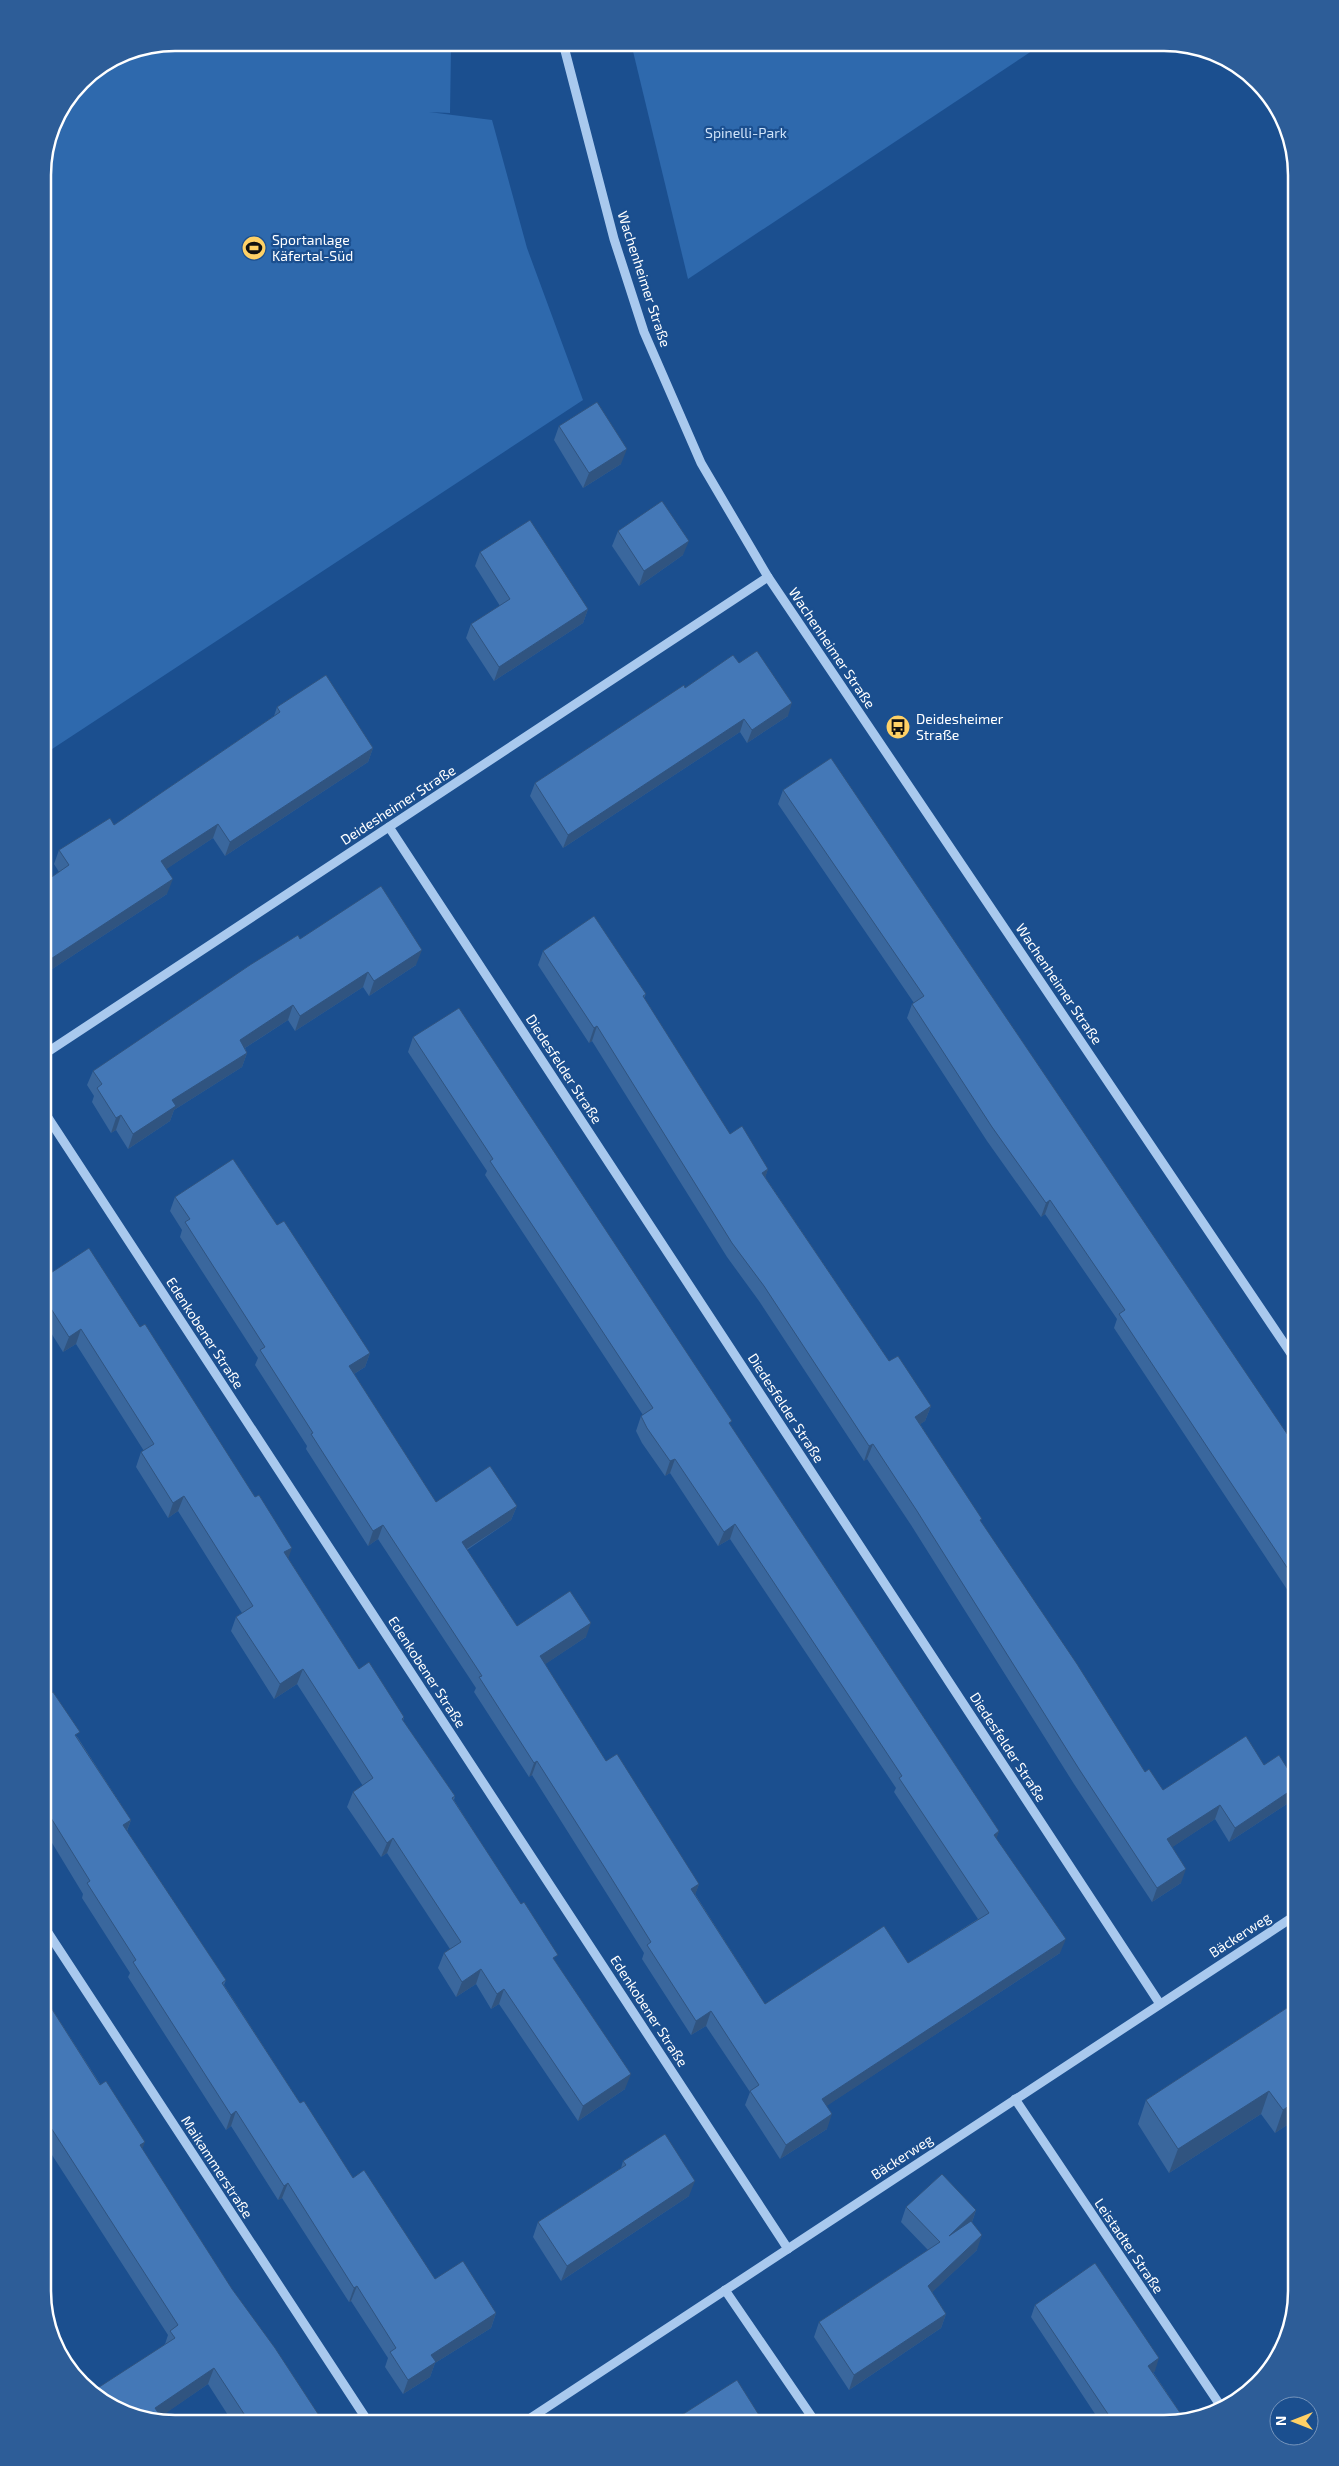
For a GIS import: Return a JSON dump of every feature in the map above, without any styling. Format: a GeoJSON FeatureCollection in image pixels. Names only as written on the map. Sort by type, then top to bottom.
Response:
{"type":"FeatureCollection","features":[{"type":"Feature","properties":{"kind":"street","name":"Wachenheimer Straße"},"geometry":{"type":"LineString","coordinates":[[565,52],[614,239],[644,332],[701,463],[768,577],[1288,1349]]}},
{"type":"Feature","properties":{"kind":"street","name":"Deidesheimer Straße"},"geometry":{"type":"LineString","coordinates":[[52,1049],[768,577]]}},
{"type":"Feature","properties":{"kind":"street","name":"Diedesfelder Straße"},"geometry":{"type":"LineString","coordinates":[[389,827],[1160,2004]]}},
{"type":"Feature","properties":{"kind":"street","name":"Edenkobener Straße"},"geometry":{"type":"LineString","coordinates":[[52,1123],[788,2249]]}},
{"type":"Feature","properties":{"kind":"street","name":"Bäckerweg"},"geometry":{"type":"LineString","coordinates":[[536,2414],[1288,1919]]}},
{"type":"Feature","properties":{"kind":"street","name":"Maikammerstraße"},"geometry":{"type":"LineString","coordinates":[[51,1939],[363,2414]]}},
{"type":"Feature","properties":{"kind":"street","name":"Leistadter Straße"},"geometry":{"type":"LineString","coordinates":[[1015,2099],[1218,2402]]}},
{"type":"Feature","properties":{"kind":"street"},"geometry":{"type":"LineString","coordinates":[[725,2290],[810,2415]]}},
{"type":"Feature","properties":{"kind":"green space","name":"Sportanlage Käfertal-Süd"},"geometry":{"type":"Polygon","coordinates":[[[167,52],[451,52],[450,113],[429,112],[492,120],[527,248],[583,400],[52,749],[52,159],[55,143],[72,106],[87,87],[106,72],[143,55],[167,52]]]}},
{"type":"Feature","properties":{"kind":"green space","name":"Spinelli-Park"},"geometry":{"type":"Polygon","coordinates":[[[633,52],[1030,52],[688,279],[633,52]]]}},
{"type":"Feature","properties":{"kind":"building"},"geometry":{"type":"Polygon","coordinates":[[[597,402],[627,449],[589,473],[559,426],[597,402]]]}},
{"type":"Feature","properties":{"kind":"building"},"geometry":{"type":"Polygon","coordinates":[[[662,501],[689,541],[644,571],[618,531],[662,501]]]}},
{"type":"Feature","properties":{"kind":"building"},"geometry":{"type":"Polygon","coordinates":[[[530,520],[588,609],[499,667],[471,624],[510,599],[480,552],[530,520]]]}},
{"type":"Feature","properties":{"kind":"building"},"geometry":{"type":"Polygon","coordinates":[[[757,651],[792,703],[752,730],[744,719],[568,835],[535,783],[684,685],[685,688],[733,655],[739,663],[757,651]]]}},
{"type":"Feature","properties":{"kind":"building"},"geometry":{"type":"Polygon","coordinates":[[[326,675],[373,748],[230,842],[218,824],[161,861],[173,879],[52,958],[52,877],[69,865],[59,850],[110,818],[114,825],[280,712],[277,707],[326,675]]]}},
{"type":"Feature","properties":{"kind":"building"},"geometry":{"type":"Polygon","coordinates":[[[831,758],[1288,1435],[1288,1569],[1119,1314],[1125,1310],[1050,1200],[1046,1203],[992,1127],[912,1004],[924,996],[783,790],[831,758]]]}},
{"type":"Feature","properties":{"kind":"building"},"geometry":{"type":"Polygon","coordinates":[[[381,886],[422,950],[374,981],[368,972],[300,1016],[293,1005],[240,1040],[247,1053],[172,1100],[176,1106],[133,1134],[121,1115],[116,1118],[97,1088],[102,1084],[93,1071],[250,965],[298,935],[300,939],[381,886]]]}},
{"type":"Feature","properties":{"kind":"building"},"geometry":{"type":"Polygon","coordinates":[[[594,916],[646,994],[643,996],[730,1134],[742,1126],[768,1169],[762,1173],[889,1361],[898,1356],[931,1406],[915,1417],[982,1519],[980,1520],[1077,1664],[1145,1772],[1149,1769],[1163,1790],[1246,1736],[1264,1765],[1279,1755],[1288,1769],[1288,1792],[1235,1828],[1220,1805],[1167,1839],[1186,1869],[1157,1888],[1079,1769],[917,1511],[873,1444],[869,1446],[764,1286],[732,1243],[597,1026],[594,1028],[543,951],[594,916]]]}},
{"type":"Feature","properties":{"kind":"building"},"geometry":{"type":"Polygon","coordinates":[[[459,1008],[732,1421],[729,1423],[999,1831],[994,1835],[1066,1939],[822,2099],[832,2114],[786,2145],[750,2091],[759,2085],[711,2011],[696,2021],[647,1945],[651,1942],[605,1868],[537,1761],[534,1763],[479,1677],[482,1676],[383,1525],[373,1531],[260,1350],[265,1347],[185,1222],[190,1219],[175,1197],[233,1159],[277,1225],[284,1221],[370,1353],[349,1366],[436,1502],[490,1466],[517,1506],[462,1542],[517,1626],[570,1591],[591,1623],[540,1656],[606,1761],[617,1754],[699,1884],[691,1889],[765,2004],[884,1926],[908,1963],[989,1913],[899,1778],[902,1776],[735,1524],[724,1532],[675,1459],[670,1461],[647,1428],[641,1416],[653,1408],[490,1161],[493,1159],[413,1037],[459,1008]]]}},
{"type":"Feature","properties":{"kind":"building"},"geometry":{"type":"Polygon","coordinates":[[[89,1248],[140,1327],[145,1324],[255,1497],[259,1495],[292,1548],[284,1552],[359,1669],[369,1662],[404,1717],[402,1719],[455,1796],[452,1798],[521,1904],[524,1902],[558,1955],[553,1958],[631,2074],[583,2106],[504,1989],[497,1994],[481,1969],[462,1982],[444,1953],[461,1942],[393,1838],[387,1843],[353,1792],[373,1778],[303,1669],[280,1684],[236,1617],[253,1606],[184,1496],[173,1503],[141,1452],[154,1444],[81,1329],[69,1337],[51,1309],[51,1272],[89,1248]]]}},
{"type":"Feature","properties":{"kind":"building"},"geometry":{"type":"Polygon","coordinates":[[[53,1692],[80,1732],[75,1735],[131,1820],[123,1825],[226,1980],[222,1983],[300,2103],[304,2101],[353,2178],[364,2170],[435,2279],[463,2261],[496,2313],[431,2355],[436,2362],[408,2380],[390,2352],[396,2348],[357,2286],[354,2288],[288,2183],[284,2186],[236,2111],[231,2115],[133,1962],[136,1960],[87,1883],[90,1881],[51,1818],[51,1693],[53,1692]]]}},
{"type":"Feature","properties":{"kind":"building"},"geometry":{"type":"Polygon","coordinates":[[[1288,2007],[1288,2107],[1283,2110],[1269,2091],[1178,2149],[1146,2100],[1288,2007]]]}},
{"type":"Feature","properties":{"kind":"building"},"geometry":{"type":"Polygon","coordinates":[[[51,2008],[100,2085],[106,2081],[145,2142],[140,2145],[232,2289],[275,2348],[318,2414],[244,2414],[214,2368],[155,2408],[158,2413],[135,2408],[120,2402],[98,2388],[175,2338],[170,2331],[178,2325],[51,2128],[51,2008]]]}},
{"type":"Feature","properties":{"kind":"building"},"geometry":{"type":"Polygon","coordinates":[[[665,2134],[695,2181],[567,2266],[538,2222],[626,2165],[623,2161],[665,2134]]]}},
{"type":"Feature","properties":{"kind":"building"},"geometry":{"type":"Polygon","coordinates":[[[942,2174],[976,2210],[949,2236],[971,2221],[982,2235],[928,2286],[946,2314],[854,2375],[819,2322],[940,2242],[906,2207],[942,2174]]]}},
{"type":"Feature","properties":{"kind":"building"},"geometry":{"type":"Polygon","coordinates":[[[1095,2263],[1159,2358],[1148,2366],[1181,2414],[1109,2415],[1035,2305],[1095,2263]]]}},
{"type":"Feature","properties":{"kind":"building"},"geometry":{"type":"Polygon","coordinates":[[[737,2380],[759,2415],[682,2415],[737,2380]]]}},
{"type":"Feature","properties":{"kind":"place","name":"Sportanlage Käfertal-Süd"},"geometry":{"type":"Point","coordinates":[254,248]}},
{"type":"Feature","properties":{"kind":"place","name":"Deidesheimer Straße"},"geometry":{"type":"Point","coordinates":[898,727]}}]}
